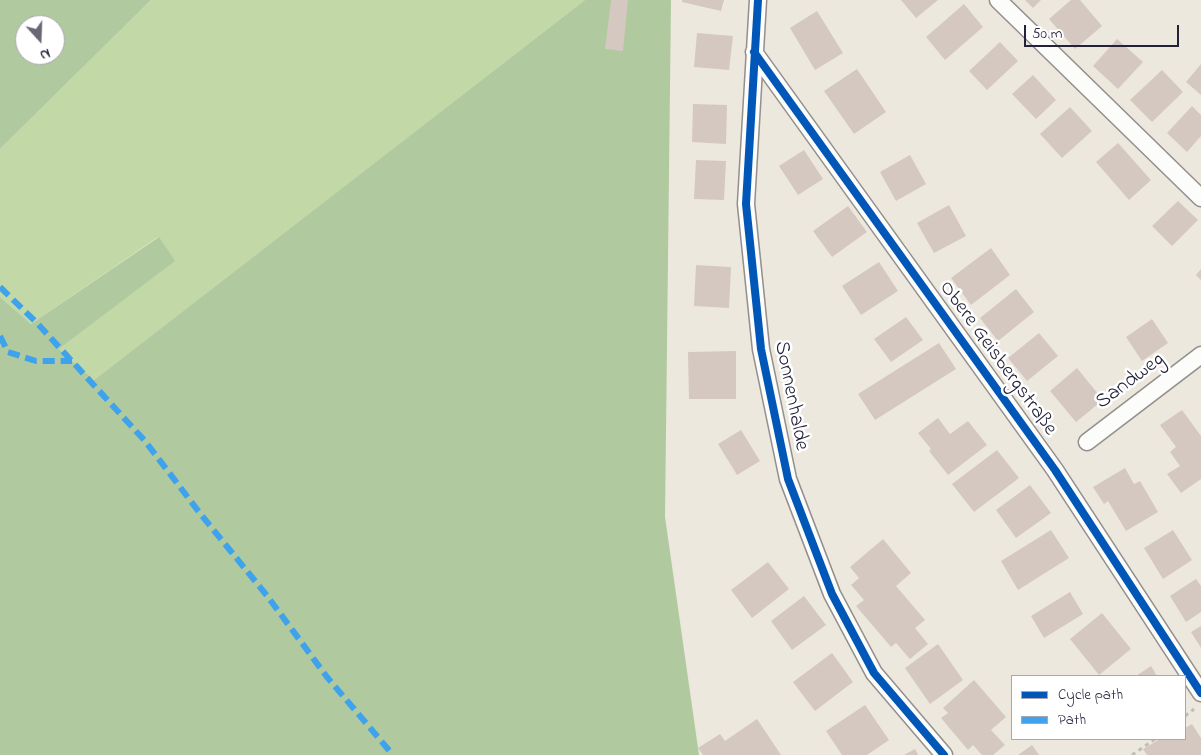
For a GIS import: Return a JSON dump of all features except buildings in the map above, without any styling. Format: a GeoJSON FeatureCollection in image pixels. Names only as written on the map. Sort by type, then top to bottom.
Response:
{"type":"FeatureCollection","features":[{"type":"Feature","properties":{"kind":"street","name":"Sonnenhalde"},"geometry":{"type":"LineString","coordinates":[[758,0],[746,204],[762,349],[788,479],[832,594],[874,673],[944,755]]}},
{"type":"Feature","properties":{"kind":"street"},"geometry":{"type":"LineString","coordinates":[[998,0],[1201,198]]}},
{"type":"Feature","properties":{"kind":"street","name":"Obere Geisbergstraße"},"geometry":{"type":"LineString","coordinates":[[754,52],[1055,470],[1201,694]]}},
{"type":"Feature","properties":{"kind":"street","name":"Sandweg"},"geometry":{"type":"LineString","coordinates":[[1087,442],[1201,355]]}},
{"type":"Feature","properties":{"kind":"path"},"geometry":{"type":"LineString","coordinates":[[1132,755],[1153,740]]}},
{"type":"Feature","properties":{"kind":"green space"},"geometry":{"type":"Polygon","coordinates":[[[0,0],[151,0],[0,149],[0,0]]]}},
{"type":"Feature","properties":{"kind":"green space"},"geometry":{"type":"Polygon","coordinates":[[[151,0],[585,0],[94,380],[59,349],[174,261],[158,237],[31,324],[0,297],[0,149],[151,0]]]}},
{"type":"Feature","properties":{"kind":"green space"},"geometry":{"type":"Polygon","coordinates":[[[585,0],[671,0],[665,517],[699,755],[0,755],[0,297],[31,324],[159,237],[175,261],[59,349],[94,380],[585,0]]]}},
{"type":"Feature","properties":{"kind":"marked path"},"geometry":{"type":"LineString","coordinates":[[0,287],[37,323],[145,441],[199,512],[268,597],[327,677],[393,755]]}},
{"type":"Feature","properties":{"kind":"marked path"},"geometry":{"type":"LineString","coordinates":[[0,336],[8,352],[36,361],[72,361]]}},
{"type":"Feature","properties":{"kind":"cycle path"},"geometry":{"type":"LineString","coordinates":[[758,0],[746,204],[761,349],[788,479],[832,594],[874,673],[944,755]]}},
{"type":"Feature","properties":{"kind":"cycle path"},"geometry":{"type":"LineString","coordinates":[[754,52],[1055,470],[1201,693]]}}]}
